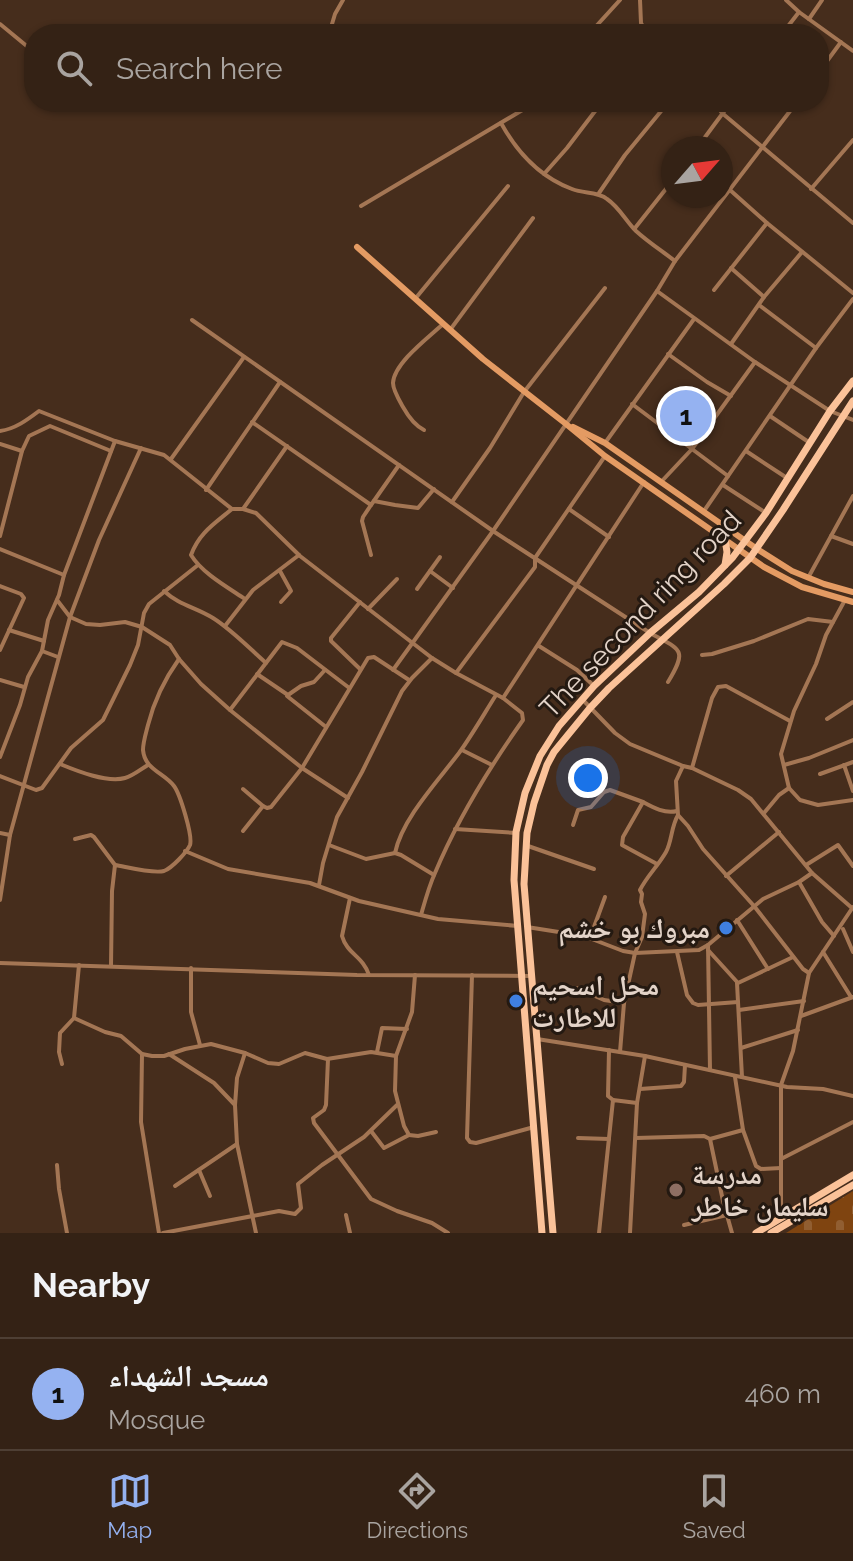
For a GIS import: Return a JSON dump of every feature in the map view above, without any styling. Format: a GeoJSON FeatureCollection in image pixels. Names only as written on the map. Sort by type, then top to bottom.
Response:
{"type":"FeatureCollection","features":[{"type":"Feature","properties":{"kind":"main road","name":"The second ring road"},"geometry":{"type":"LineString","coordinates":[[542,1233],[514,871],[516,833],[525,793],[540,756],[559,726],[582,699],[650,633],[699,592],[739,550],[853,381]]}},
{"type":"Feature","properties":{"kind":"main road","name":"The second ring road"},"geometry":{"type":"LineString","coordinates":[[553,1233],[524,884],[526,846],[534,803],[547,765],[590,708],[750,558],[853,401]]}},
{"type":"Feature","properties":{"kind":"main road"},"geometry":{"type":"LineString","coordinates":[[725,539],[725,565]]}},
{"type":"Feature","properties":{"kind":"main road"},"geometry":{"type":"LineString","coordinates":[[771,1233],[853,1175]]}},
{"type":"Feature","properties":{"kind":"main road"},"geometry":{"type":"LineString","coordinates":[[756,1233],[853,1185]]}},
{"type":"Feature","properties":{"kind":"street"},"geometry":{"type":"LineString","coordinates":[[332,24],[343,0]]}},
{"type":"Feature","properties":{"kind":"street"},"geometry":{"type":"LineString","coordinates":[[598,24],[620,0]]}},
{"type":"Feature","properties":{"kind":"street"},"geometry":{"type":"LineString","coordinates":[[640,0],[642,24]]}},
{"type":"Feature","properties":{"kind":"street"},"geometry":{"type":"LineString","coordinates":[[786,0],[816,24]]}},
{"type":"Feature","properties":{"kind":"street"},"geometry":{"type":"LineString","coordinates":[[809,19],[822,0]]}},
{"type":"Feature","properties":{"kind":"street"},"geometry":{"type":"LineString","coordinates":[[790,24],[799,12]]}},
{"type":"Feature","properties":{"kind":"street"},"geometry":{"type":"LineString","coordinates":[[0,24],[24,44]]}},
{"type":"Feature","properties":{"kind":"street"},"geometry":{"type":"LineString","coordinates":[[829,33],[853,51]]}},
{"type":"Feature","properties":{"kind":"street"},"geometry":{"type":"LineString","coordinates":[[829,58],[841,42]]}},
{"type":"Feature","properties":{"kind":"street"},"geometry":{"type":"LineString","coordinates":[[361,206],[519,112]]}},
{"type":"Feature","properties":{"kind":"street"},"geometry":{"type":"LineString","coordinates":[[544,174],[594,112]]}},
{"type":"Feature","properties":{"kind":"street"},"geometry":{"type":"LineString","coordinates":[[599,193],[660,112]]}},
{"type":"Feature","properties":{"kind":"street"},"geometry":{"type":"LineString","coordinates":[[733,186],[790,112]]}},
{"type":"Feature","properties":{"kind":"street"},"geometry":{"type":"LineString","coordinates":[[706,136],[722,113],[853,223]]}},
{"type":"Feature","properties":{"kind":"street"},"geometry":{"type":"LineString","coordinates":[[501,123],[520,152],[544,174],[570,188],[599,193],[611,201],[635,229],[675,261]]}},
{"type":"Feature","properties":{"kind":"street"},"geometry":{"type":"LineString","coordinates":[[811,189],[853,140]]}},
{"type":"Feature","properties":{"kind":"street"},"geometry":{"type":"LineString","coordinates":[[415,299],[508,186]]}},
{"type":"Feature","properties":{"kind":"street"},"geometry":{"type":"LineString","coordinates":[[733,193],[853,293]]}},
{"type":"Feature","properties":{"kind":"street"},"geometry":{"type":"LineString","coordinates":[[635,229],[661,195]]}},
{"type":"Feature","properties":{"kind":"street"},"geometry":{"type":"LineString","coordinates":[[393,670],[493,531],[675,261],[716,208]]}},
{"type":"Feature","properties":{"kind":"street"},"geometry":{"type":"LineString","coordinates":[[450,330],[533,218]]}},
{"type":"Feature","properties":{"kind":"street"},"geometry":{"type":"LineString","coordinates":[[714,290],[767,223]]}},
{"type":"Feature","properties":{"kind":"street"},"geometry":{"type":"LineString","coordinates":[[357,247],[450,330],[605,456],[781,577],[802,587],[853,602]]}},
{"type":"Feature","properties":{"kind":"street"},"geometry":{"type":"LineString","coordinates":[[731,344],[764,297],[802,252]]}},
{"type":"Feature","properties":{"kind":"street"},"geometry":{"type":"LineString","coordinates":[[731,268],[764,297]]}},
{"type":"Feature","properties":{"kind":"street"},"geometry":{"type":"LineString","coordinates":[[452,502],[524,392],[605,288]]}},
{"type":"Feature","properties":{"kind":"street"},"geometry":{"type":"LineString","coordinates":[[657,291],[755,362],[830,411],[853,420]]}},
{"type":"Feature","properties":{"kind":"street"},"geometry":{"type":"LineString","coordinates":[[704,511],[853,299]]}},
{"type":"Feature","properties":{"kind":"street"},"geometry":{"type":"LineString","coordinates":[[759,305],[816,348]]}},
{"type":"Feature","properties":{"kind":"street"},"geometry":{"type":"LineString","coordinates":[[605,443],[694,319]]}},
{"type":"Feature","properties":{"kind":"street"},"geometry":{"type":"LineString","coordinates":[[192,320],[493,531],[676,648],[681,655],[668,682]]}},
{"type":"Feature","properties":{"kind":"street"},"geometry":{"type":"LineString","coordinates":[[424,430],[413,422],[402,405],[393,381],[415,350],[443,324]]}},
{"type":"Feature","properties":{"kind":"street"},"geometry":{"type":"LineString","coordinates":[[668,354],[731,396]]}},
{"type":"Feature","properties":{"kind":"street"},"geometry":{"type":"LineString","coordinates":[[170,459],[244,357]]}},
{"type":"Feature","properties":{"kind":"street"},"geometry":{"type":"LineString","coordinates":[[661,482],[692,449],[755,362]]}},
{"type":"Feature","properties":{"kind":"street"},"geometry":{"type":"LineString","coordinates":[[206,490],[280,382]]}},
{"type":"Feature","properties":{"kind":"street"},"geometry":{"type":"LineString","coordinates":[[632,404],[728,476]]}},
{"type":"Feature","properties":{"kind":"street"},"geometry":{"type":"LineString","coordinates":[[0,431],[26,421],[39,411],[115,441],[164,455],[232,509],[256,513],[299,555],[432,658],[503,698],[522,713],[523,720],[492,765],[455,829],[434,875],[421,915]]}},
{"type":"Feature","properties":{"kind":"street"},"geometry":{"type":"LineString","coordinates":[[770,416],[810,443]]}},
{"type":"Feature","properties":{"kind":"street"},"geometry":{"type":"LineString","coordinates":[[252,422],[372,503],[418,508],[434,489]]}},
{"type":"Feature","properties":{"kind":"street"},"geometry":{"type":"LineString","coordinates":[[566,424],[605,443],[792,571],[853,592]]}},
{"type":"Feature","properties":{"kind":"street"},"geometry":{"type":"LineString","coordinates":[[0,536],[22,451],[29,436],[50,426],[111,451]]}},
{"type":"Feature","properties":{"kind":"street"},"geometry":{"type":"LineString","coordinates":[[0,757],[24,687],[42,651],[48,620],[115,441]]}},
{"type":"Feature","properties":{"kind":"street"},"geometry":{"type":"LineString","coordinates":[[0,444],[22,451]]}},
{"type":"Feature","properties":{"kind":"street"},"geometry":{"type":"LineString","coordinates":[[243,509],[287,446]]}},
{"type":"Feature","properties":{"kind":"street"},"geometry":{"type":"LineString","coordinates":[[0,900],[10,835],[70,617],[99,540],[141,448]]}},
{"type":"Feature","properties":{"kind":"street"},"geometry":{"type":"LineString","coordinates":[[746,451],[788,479]]}},
{"type":"Feature","properties":{"kind":"street"},"geometry":{"type":"LineString","coordinates":[[456,673],[535,567],[535,558],[605,456]]}},
{"type":"Feature","properties":{"kind":"street"},"geometry":{"type":"LineString","coordinates":[[371,555],[362,521],[400,465]]}},
{"type":"Feature","properties":{"kind":"street"},"geometry":{"type":"LineString","coordinates":[[503,698],[644,482]]}},
{"type":"Feature","properties":{"kind":"street"},"geometry":{"type":"LineString","coordinates":[[723,485],[766,513]]}},
{"type":"Feature","properties":{"kind":"street"},"geometry":{"type":"LineString","coordinates":[[808,578],[853,496]]}},
{"type":"Feature","properties":{"kind":"street"},"geometry":{"type":"LineString","coordinates":[[232,509],[196,541],[191,555],[198,565],[245,599]]}},
{"type":"Feature","properties":{"kind":"street"},"geometry":{"type":"LineString","coordinates":[[569,509],[609,537]]}},
{"type":"Feature","properties":{"kind":"street"},"geometry":{"type":"LineString","coordinates":[[831,536],[853,544]]}},
{"type":"Feature","properties":{"kind":"street"},"geometry":{"type":"LineString","coordinates":[[0,549],[64,575]]}},
{"type":"Feature","properties":{"kind":"street"},"geometry":{"type":"LineString","coordinates":[[225,626],[260,584],[299,555]]}},
{"type":"Feature","properties":{"kind":"street"},"geometry":{"type":"LineString","coordinates":[[417,589],[440,557]]}},
{"type":"Feature","properties":{"kind":"street"},"geometry":{"type":"LineString","coordinates":[[0,776],[36,790],[41,789],[78,740],[103,720],[130,665],[149,604],[198,565]]}},
{"type":"Feature","properties":{"kind":"street"},"geometry":{"type":"LineString","coordinates":[[280,571],[291,591],[281,602]]}},
{"type":"Feature","properties":{"kind":"street"},"geometry":{"type":"LineString","coordinates":[[430,571],[453,588]]}},
{"type":"Feature","properties":{"kind":"street"},"geometry":{"type":"LineString","coordinates":[[368,609],[397,579]]}},
{"type":"Feature","properties":{"kind":"street"},"geometry":{"type":"LineString","coordinates":[[0,586],[24,596],[0,650]]}},
{"type":"Feature","properties":{"kind":"street"},"geometry":{"type":"LineString","coordinates":[[164,591],[174,601],[195,608],[225,626],[266,663]]}},
{"type":"Feature","properties":{"kind":"street"},"geometry":{"type":"LineString","coordinates":[[57,600],[70,617],[93,625],[125,622],[142,627],[170,645],[201,684],[230,710],[302,768],[348,798]]}},
{"type":"Feature","properties":{"kind":"street"},"geometry":{"type":"LineString","coordinates":[[845,600],[826,635],[782,748],[789,788],[800,800],[812,805],[853,800]]}},
{"type":"Feature","properties":{"kind":"street"},"geometry":{"type":"LineString","coordinates":[[360,602],[331,638],[360,669]]}},
{"type":"Feature","properties":{"kind":"street"},"geometry":{"type":"LineString","coordinates":[[702,655],[754,641],[808,619],[833,622]]}},
{"type":"Feature","properties":{"kind":"street"},"geometry":{"type":"LineString","coordinates":[[9,630],[44,641]]}},
{"type":"Feature","properties":{"kind":"street"},"geometry":{"type":"LineString","coordinates":[[230,710],[280,644],[285,642],[349,688]]}},
{"type":"Feature","properties":{"kind":"street"},"geometry":{"type":"LineString","coordinates":[[539,646],[594,686]]}},
{"type":"Feature","properties":{"kind":"street"},"geometry":{"type":"LineString","coordinates":[[42,651],[58,657]]}},
{"type":"Feature","properties":{"kind":"street"},"geometry":{"type":"LineString","coordinates":[[243,789],[263,806],[271,807],[302,768],[366,659],[371,657],[409,680]]}},
{"type":"Feature","properties":{"kind":"street"},"geometry":{"type":"LineString","coordinates":[[319,885],[337,817],[402,691],[432,658]]}},
{"type":"Feature","properties":{"kind":"street"},"geometry":{"type":"LineString","coordinates":[[115,865],[162,871],[171,866],[190,845],[175,787],[148,765],[143,752],[156,698],[179,659]]}},
{"type":"Feature","properties":{"kind":"street"},"geometry":{"type":"LineString","coordinates":[[286,695],[314,682],[325,670]]}},
{"type":"Feature","properties":{"kind":"street"},"geometry":{"type":"LineString","coordinates":[[257,674],[326,727]]}},
{"type":"Feature","properties":{"kind":"street"},"geometry":{"type":"LineString","coordinates":[[0,680],[24,687]]}},
{"type":"Feature","properties":{"kind":"street"},"geometry":{"type":"LineString","coordinates":[[692,768],[718,687],[726,686],[790,721]]}},
{"type":"Feature","properties":{"kind":"street"},"geometry":{"type":"LineString","coordinates":[[395,853],[398,837],[461,750],[496,695]]}},
{"type":"Feature","properties":{"kind":"street"},"geometry":{"type":"LineString","coordinates":[[582,699],[630,744],[692,768],[751,799],[812,873],[853,907],[809,973],[793,1051],[781,1085],[781,1223]]}},
{"type":"Feature","properties":{"kind":"street"},"geometry":{"type":"LineString","coordinates":[[827,719],[853,702]]}},
{"type":"Feature","properties":{"kind":"street"},"geometry":{"type":"LineString","coordinates":[[783,765],[853,740]]}},
{"type":"Feature","properties":{"kind":"street"},"geometry":{"type":"LineString","coordinates":[[461,750],[492,765]]}},
{"type":"Feature","properties":{"kind":"street"},"geometry":{"type":"LineString","coordinates":[[820,774],[853,762]]}},
{"type":"Feature","properties":{"kind":"street"},"geometry":{"type":"LineString","coordinates":[[60,764],[112,779],[130,776],[148,765]]}},
{"type":"Feature","properties":{"kind":"street"},"geometry":{"type":"LineString","coordinates":[[844,765],[853,791]]}},
{"type":"Feature","properties":{"kind":"street"},"geometry":{"type":"LineString","coordinates":[[620,1052],[624,1003],[645,914],[641,889],[667,851],[677,813],[676,781],[683,766]]}},
{"type":"Feature","properties":{"kind":"street"},"geometry":{"type":"LineString","coordinates":[[764,813],[789,788]]}},
{"type":"Feature","properties":{"kind":"street"},"geometry":{"type":"LineString","coordinates":[[573,825],[578,810],[594,805],[607,791],[616,791],[662,811],[677,813],[703,849],[809,973]]}},
{"type":"Feature","properties":{"kind":"street"},"geometry":{"type":"LineString","coordinates":[[643,802],[621,844],[657,864]]}},
{"type":"Feature","properties":{"kind":"street"},"geometry":{"type":"LineString","coordinates":[[243,831],[263,806]]}},
{"type":"Feature","properties":{"kind":"street"},"geometry":{"type":"LineString","coordinates":[[455,829],[516,833]]}},
{"type":"Feature","properties":{"kind":"street"},"geometry":{"type":"LineString","coordinates":[[726,876],[779,832]]}},
{"type":"Feature","properties":{"kind":"street"},"geometry":{"type":"LineString","coordinates":[[0,833],[10,835]]}},
{"type":"Feature","properties":{"kind":"street"},"geometry":{"type":"LineString","coordinates":[[75,839],[91,835],[115,865],[111,966]]}},
{"type":"Feature","properties":{"kind":"street"},"geometry":{"type":"LineString","coordinates":[[329,845],[366,859],[395,853],[434,875]]}},
{"type":"Feature","properties":{"kind":"street"},"geometry":{"type":"LineString","coordinates":[[806,865],[838,845],[853,866]]}},
{"type":"Feature","properties":{"kind":"street"},"geometry":{"type":"LineString","coordinates":[[526,846],[594,869]]}},
{"type":"Feature","properties":{"kind":"street"},"geometry":{"type":"LineString","coordinates":[[185,851],[238,872],[319,885],[350,898],[421,915],[561,931],[635,953],[708,948],[754,906],[812,873]]}},
{"type":"Feature","properties":{"kind":"street"},"geometry":{"type":"LineString","coordinates":[[799,882],[822,922],[834,936]]}},
{"type":"Feature","properties":{"kind":"street"},"geometry":{"type":"LineString","coordinates":[[590,938],[605,897]]}},
{"type":"Feature","properties":{"kind":"street"},"geometry":{"type":"LineString","coordinates":[[350,898],[342,936],[350,951],[365,963],[369,975]]}},
{"type":"Feature","properties":{"kind":"street"},"geometry":{"type":"LineString","coordinates":[[737,920],[768,969]]}},
{"type":"Feature","properties":{"kind":"street"},"geometry":{"type":"LineString","coordinates":[[841,929],[850,929]]}},
{"type":"Feature","properties":{"kind":"street"},"geometry":{"type":"LineString","coordinates":[[841,929],[853,952]]}},
{"type":"Feature","properties":{"kind":"street"},"geometry":{"type":"LineString","coordinates":[[708,948],[737,983],[742,1077]]}},
{"type":"Feature","properties":{"kind":"street"},"geometry":{"type":"LineString","coordinates":[[708,948],[710,1070]]}},
{"type":"Feature","properties":{"kind":"street"},"geometry":{"type":"LineString","coordinates":[[677,952],[689,1000],[698,1005],[738,1002]]}},
{"type":"Feature","properties":{"kind":"street"},"geometry":{"type":"LineString","coordinates":[[801,1016],[852,997],[823,952]]}},
{"type":"Feature","properties":{"kind":"street"},"geometry":{"type":"LineString","coordinates":[[737,983],[793,957]]}},
{"type":"Feature","properties":{"kind":"street"},"geometry":{"type":"LineString","coordinates":[[0,963],[369,975],[532,976]]}},
{"type":"Feature","properties":{"kind":"street"},"geometry":{"type":"LineString","coordinates":[[62,1064],[60,1033],[74,1018],[79,965]]}},
{"type":"Feature","properties":{"kind":"street"},"geometry":{"type":"LineString","coordinates":[[191,968],[191,1012],[200,1045]]}},
{"type":"Feature","properties":{"kind":"street"},"geometry":{"type":"LineString","coordinates":[[409,1135],[397,1105],[396,1056],[412,1012],[415,975]]}},
{"type":"Feature","properties":{"kind":"street"},"geometry":{"type":"LineString","coordinates":[[472,975],[467,1138],[476,1143],[534,1127]]}},
{"type":"Feature","properties":{"kind":"street"},"geometry":{"type":"LineString","coordinates":[[577,988],[604,1000],[624,1003]]}},
{"type":"Feature","properties":{"kind":"street"},"geometry":{"type":"LineString","coordinates":[[739,1010],[804,1001]]}},
{"type":"Feature","properties":{"kind":"street"},"geometry":{"type":"LineString","coordinates":[[74,1018],[121,1036],[142,1054],[152,1056],[211,1044],[279,1064],[305,1053],[328,1059],[377,1052],[396,1056]]}},
{"type":"Feature","properties":{"kind":"street"},"geometry":{"type":"LineString","coordinates":[[377,1052],[382,1028],[407,1029]]}},
{"type":"Feature","properties":{"kind":"street"},"geometry":{"type":"LineString","coordinates":[[741,1048],[798,1030]]}},
{"type":"Feature","properties":{"kind":"street"},"geometry":{"type":"LineString","coordinates":[[537,1039],[645,1056],[794,1088],[823,1089],[853,1096]]}},
{"type":"Feature","properties":{"kind":"street"},"geometry":{"type":"LineString","coordinates":[[609,1050],[608,1096],[613,1100],[637,1103]]}},
{"type":"Feature","properties":{"kind":"street"},"geometry":{"type":"LineString","coordinates":[[245,1053],[237,1078],[237,1144],[256,1233]]}},
{"type":"Feature","properties":{"kind":"street"},"geometry":{"type":"LineString","coordinates":[[142,1054],[141,1122],[161,1233],[279,1211],[295,1214],[301,1208],[298,1184],[371,1130],[397,1105]]}},
{"type":"Feature","properties":{"kind":"street"},"geometry":{"type":"LineString","coordinates":[[169,1054],[214,1083],[235,1105]]}},
{"type":"Feature","properties":{"kind":"street"},"geometry":{"type":"LineString","coordinates":[[630,1233],[637,1103],[645,1056]]}},
{"type":"Feature","properties":{"kind":"street"},"geometry":{"type":"LineString","coordinates":[[328,1059],[326,1108],[313,1120],[337,1156],[371,1199],[432,1223],[448,1233]]}},
{"type":"Feature","properties":{"kind":"street"},"geometry":{"type":"LineString","coordinates":[[640,1089],[681,1086],[685,1065]]}},
{"type":"Feature","properties":{"kind":"street"},"geometry":{"type":"LineString","coordinates":[[734,1076],[743,1130],[756,1166],[761,1169],[781,1168]]}},
{"type":"Feature","properties":{"kind":"street"},"geometry":{"type":"LineString","coordinates":[[599,1233],[613,1100]]}},
{"type":"Feature","properties":{"kind":"street"},"geometry":{"type":"LineString","coordinates":[[781,1159],[853,1122]]}},
{"type":"Feature","properties":{"kind":"street"},"geometry":{"type":"LineString","coordinates":[[371,1130],[384,1148],[409,1135],[436,1132]]}},
{"type":"Feature","properties":{"kind":"street"},"geometry":{"type":"LineString","coordinates":[[636,1138],[704,1136],[710,1139],[743,1130]]}},
{"type":"Feature","properties":{"kind":"street"},"geometry":{"type":"LineString","coordinates":[[578,1138],[609,1139]]}},
{"type":"Feature","properties":{"kind":"street"},"geometry":{"type":"LineString","coordinates":[[710,1139],[732,1233]]}},
{"type":"Feature","properties":{"kind":"street"},"geometry":{"type":"LineString","coordinates":[[175,1186],[237,1144]]}},
{"type":"Feature","properties":{"kind":"street"},"geometry":{"type":"LineString","coordinates":[[57,1165],[67,1233]]}},
{"type":"Feature","properties":{"kind":"street"},"geometry":{"type":"LineString","coordinates":[[199,1170],[210,1196]]}},
{"type":"Feature","properties":{"kind":"street"},"geometry":{"type":"LineString","coordinates":[[346,1215],[350,1233]]}},
{"type":"Feature","properties":{"kind":"street"},"geometry":{"type":"LineString","coordinates":[[684,1225],[727,1215]]}},
{"type":"Feature","properties":{"kind":"green space"},"geometry":{"type":"Polygon","coordinates":[[[853,1191],[853,1233],[786,1233],[853,1191]]]}},
{"type":"Feature","properties":{"kind":"place","name":"مسجد الشهداء"},"geometry":{"type":"Point","coordinates":[686,416]}},
{"type":"Feature","properties":{"kind":"place","name":"مبروك بو خشم"},"geometry":{"type":"Point","coordinates":[726,928]}},
{"type":"Feature","properties":{"kind":"place","name":"محل اسحيم للاطارت"},"geometry":{"type":"Point","coordinates":[516,1001]}},
{"type":"Feature","properties":{"kind":"place","name":"مدرسة سليمان خاطر"},"geometry":{"type":"Point","coordinates":[676,1190]}}]}
